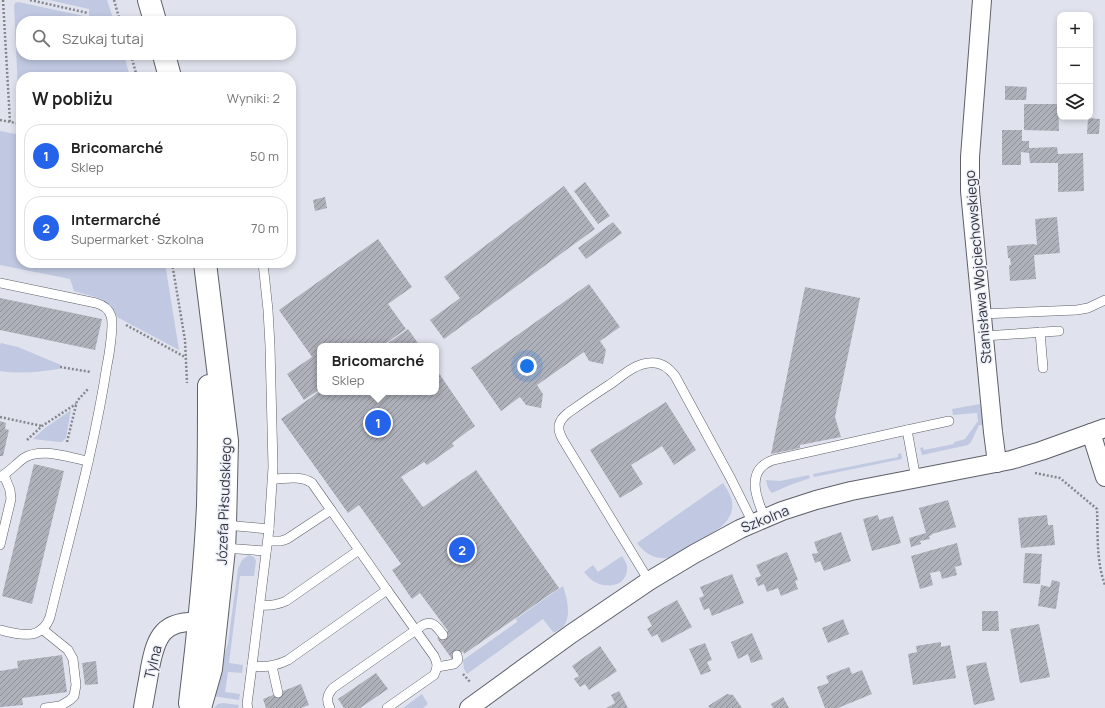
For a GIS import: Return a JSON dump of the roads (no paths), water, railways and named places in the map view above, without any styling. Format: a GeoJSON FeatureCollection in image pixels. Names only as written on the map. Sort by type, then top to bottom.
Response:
{"type":"FeatureCollection","features":[{"type":"Feature","properties":{"kind":"street"},"geometry":{"type":"LineString","coordinates":[[148,0],[153,16]]}},
{"type":"Feature","properties":{"kind":"street","name":"Stanisława Wojciechowskiego"},"geometry":{"type":"LineString","coordinates":[[982,0],[970,192],[997,463]]}},
{"type":"Feature","properties":{"kind":"street"},"geometry":{"type":"LineString","coordinates":[[165,60],[169,72]]}},
{"type":"Feature","properties":{"kind":"street","name":"Józefa Piłsudskiego"},"geometry":{"type":"LineString","coordinates":[[200,708],[211,669],[224,549],[227,441],[206,268]]}},
{"type":"Feature","properties":{"kind":"street","name":"Józefa Piłsudskiego"},"geometry":{"type":"LineString","coordinates":[[190,708],[200,622],[206,534],[209,426],[209,293]]}},
{"type":"Feature","properties":{"kind":"street"},"geometry":{"type":"LineString","coordinates":[[1098,431],[1105,477]]}},
{"type":"Feature","properties":{"kind":"street","name":"Szkolna"},"geometry":{"type":"LineString","coordinates":[[468,708],[571,634],[649,581],[740,529],[800,505],[832,496],[1011,460],[1042,451],[1098,431]]}},
{"type":"Feature","properties":{"kind":"street","name":"Tylna"},"geometry":{"type":"LineString","coordinates":[[143,708],[154,649],[158,640],[167,629],[177,624],[200,622]]}},
{"type":"Feature","properties":{"kind":"lane"},"geometry":{"type":"LineString","coordinates":[[248,708],[268,541],[273,479],[270,346],[264,268]]}},
{"type":"Feature","properties":{"kind":"lane"},"geometry":{"type":"LineString","coordinates":[[0,283],[96,303],[105,307],[109,311],[112,319],[109,353],[95,434],[50,617],[46,626],[39,632],[28,635],[0,630]]}},
{"type":"Feature","properties":{"kind":"lane"},"geometry":{"type":"LineString","coordinates":[[981,314],[1077,310],[1088,308],[1105,300]]}},
{"type":"Feature","properties":{"kind":"lane"},"geometry":{"type":"LineString","coordinates":[[984,336],[1058,331]]}},
{"type":"Feature","properties":{"kind":"lane"},"geometry":{"type":"LineString","coordinates":[[1040,332],[1043,368]]}},
{"type":"Feature","properties":{"kind":"lane"},"geometry":{"type":"LineString","coordinates":[[649,581],[563,440],[558,429],[559,422],[563,417],[634,368],[650,362],[658,363],[670,369],[676,376],[731,479],[759,521]]}},
{"type":"Feature","properties":{"kind":"lane"},"geometry":{"type":"LineString","coordinates":[[759,521],[758,502],[755,488],[757,472],[764,464],[773,460],[949,421]]}},
{"type":"Feature","properties":{"kind":"lane"},"geometry":{"type":"LineString","coordinates":[[908,430],[916,479]]}},
{"type":"Feature","properties":{"kind":"lane"},"geometry":{"type":"LineString","coordinates":[[0,546],[11,499],[10,490],[2,476],[24,458],[36,454],[51,454],[88,461]]}},
{"type":"Feature","properties":{"kind":"lane"},"geometry":{"type":"LineString","coordinates":[[273,479],[304,478],[312,484],[436,659],[437,667],[434,675],[387,708]]}},
{"type":"Feature","properties":{"kind":"lane"},"geometry":{"type":"LineString","coordinates":[[268,541],[281,541],[287,539],[331,510]]}},
{"type":"Feature","properties":{"kind":"lane"},"geometry":{"type":"LineString","coordinates":[[266,552],[224,549],[206,534],[225,525],[269,529]]}},
{"type":"Feature","properties":{"kind":"lane"},"geometry":{"type":"LineString","coordinates":[[260,605],[270,605],[286,601],[359,550]]}},
{"type":"Feature","properties":{"kind":"lane"},"geometry":{"type":"LineString","coordinates":[[252,666],[272,666],[288,660],[388,590]]}},
{"type":"Feature","properties":{"kind":"lane"},"geometry":{"type":"LineString","coordinates":[[330,708],[327,703],[327,698],[333,688],[426,623],[434,624],[443,635]]}},
{"type":"Feature","properties":{"kind":"lane"},"geometry":{"type":"LineString","coordinates":[[42,629],[68,650],[73,659],[76,685],[74,696],[70,700],[60,706],[45,708]]}},
{"type":"Feature","properties":{"kind":"lane"},"geometry":{"type":"LineString","coordinates":[[437,667],[451,666],[456,660]]}},
{"type":"Feature","properties":{"kind":"lane"},"geometry":{"type":"LineString","coordinates":[[272,666],[278,693]]}},
{"type":"Feature","properties":{"kind":"place","name":"Bricomarché"},"geometry":{"type":"Point","coordinates":[378,423]}},
{"type":"Feature","properties":{"kind":"place","name":"Intermarché"},"geometry":{"type":"Point","coordinates":[462,550]}}]}
